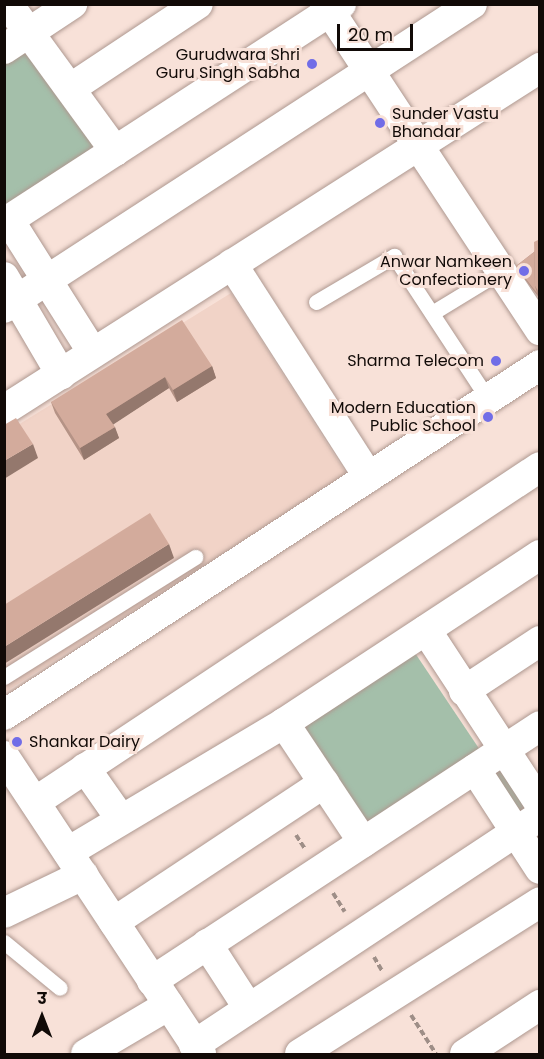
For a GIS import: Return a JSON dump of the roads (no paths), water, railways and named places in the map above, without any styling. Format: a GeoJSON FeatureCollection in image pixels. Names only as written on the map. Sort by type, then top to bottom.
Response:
{"type":"FeatureCollection","features":[{"type":"Feature","properties":{"kind":"street"},"geometry":{"type":"LineString","coordinates":[[8,4],[31,32],[115,151]]}},
{"type":"Feature","properties":{"kind":"street"},"geometry":{"type":"LineString","coordinates":[[4,49],[72,4]]}},
{"type":"Feature","properties":{"kind":"street"},"geometry":{"type":"LineString","coordinates":[[70,88],[198,4]]}},
{"type":"Feature","properties":{"kind":"street"},"geometry":{"type":"LineString","coordinates":[[61,374],[9,295],[47,280],[472,4]]}},
{"type":"Feature","properties":{"kind":"street"},"geometry":{"type":"LineString","coordinates":[[93,353],[7,221],[332,7],[369,71],[540,330]]}},
{"type":"Feature","properties":{"kind":"street"},"geometry":{"type":"LineString","coordinates":[[4,410],[540,68]]}},
{"type":"Feature","properties":{"kind":"street"},"geometry":{"type":"LineString","coordinates":[[232,264],[369,477]]}},
{"type":"Feature","properties":{"kind":"street"},"geometry":{"type":"LineString","coordinates":[[16,708],[540,365]]}},
{"type":"Feature","properties":{"kind":"street"},"geometry":{"type":"LineString","coordinates":[[35,802],[540,467]]}},
{"type":"Feature","properties":{"kind":"street"},"geometry":{"type":"LineString","coordinates":[[4,913],[75,864],[120,818],[284,723],[540,555]]}},
{"type":"Feature","properties":{"kind":"street"},"geometry":{"type":"LineString","coordinates":[[426,630],[502,751],[540,804]]}},
{"type":"Feature","properties":{"kind":"street"},"geometry":{"type":"LineString","coordinates":[[464,690],[540,641]]}},
{"type":"Feature","properties":{"kind":"street"},"geometry":{"type":"LineString","coordinates":[[284,723],[363,842]]}},
{"type":"Feature","properties":{"kind":"street"},"geometry":{"type":"LineString","coordinates":[[152,981],[540,726]]}},
{"type":"Feature","properties":{"kind":"street"},"geometry":{"type":"LineString","coordinates":[[85,768],[120,818]]}},
{"type":"Feature","properties":{"kind":"street"},"geometry":{"type":"LineString","coordinates":[[475,769],[528,824],[540,869]]}},
{"type":"Feature","properties":{"kind":"street"},"geometry":{"type":"LineString","coordinates":[[9,772],[35,802],[197,1050],[249,1009],[528,824]]}},
{"type":"Feature","properties":{"kind":"street"},"geometry":{"type":"LineString","coordinates":[[114,922],[324,783]]}},
{"type":"Feature","properties":{"kind":"street"},"geometry":{"type":"LineString","coordinates":[[300,1054],[540,902]]}},
{"type":"Feature","properties":{"kind":"street"},"geometry":{"type":"LineString","coordinates":[[207,944],[249,1009]]}},
{"type":"Feature","properties":{"kind":"street"},"geometry":{"type":"LineString","coordinates":[[86,1054],[126,1046],[169,1005]]}},
{"type":"Feature","properties":{"kind":"street"},"geometry":{"type":"LineString","coordinates":[[465,1054],[540,1005]]}},
{"type":"Feature","properties":{"kind":"lane"},"geometry":{"type":"LineString","coordinates":[[316,302],[394,256],[488,399]]}},
{"type":"Feature","properties":{"kind":"lane"},"geometry":{"type":"LineString","coordinates":[[432,313],[501,271]]}},
{"type":"Feature","properties":{"kind":"lane"},"geometry":{"type":"LineString","coordinates":[[16,708],[7,675],[195,557]]}},
{"type":"Feature","properties":{"kind":"lane"},"geometry":{"type":"LineString","coordinates":[[4,942],[60,988]]}},
{"type":"Feature","properties":{"kind":"place","name":"Gurudwara Shri Guru Singh Sabha"},"geometry":{"type":"Point","coordinates":[312,64]}},
{"type":"Feature","properties":{"kind":"place","name":"Sunder Vastu Bhandar"},"geometry":{"type":"Point","coordinates":[380,123]}},
{"type":"Feature","properties":{"kind":"place","name":"Anwar Namkeen Confectionery"},"geometry":{"type":"Point","coordinates":[524,271]}},
{"type":"Feature","properties":{"kind":"place","name":"Sharma Telecom"},"geometry":{"type":"Point","coordinates":[496,361]}},
{"type":"Feature","properties":{"kind":"place","name":"Modern Education Public School"},"geometry":{"type":"Point","coordinates":[488,417]}},
{"type":"Feature","properties":{"kind":"place","name":"Shankar Dairy"},"geometry":{"type":"Point","coordinates":[17,742]}}]}
